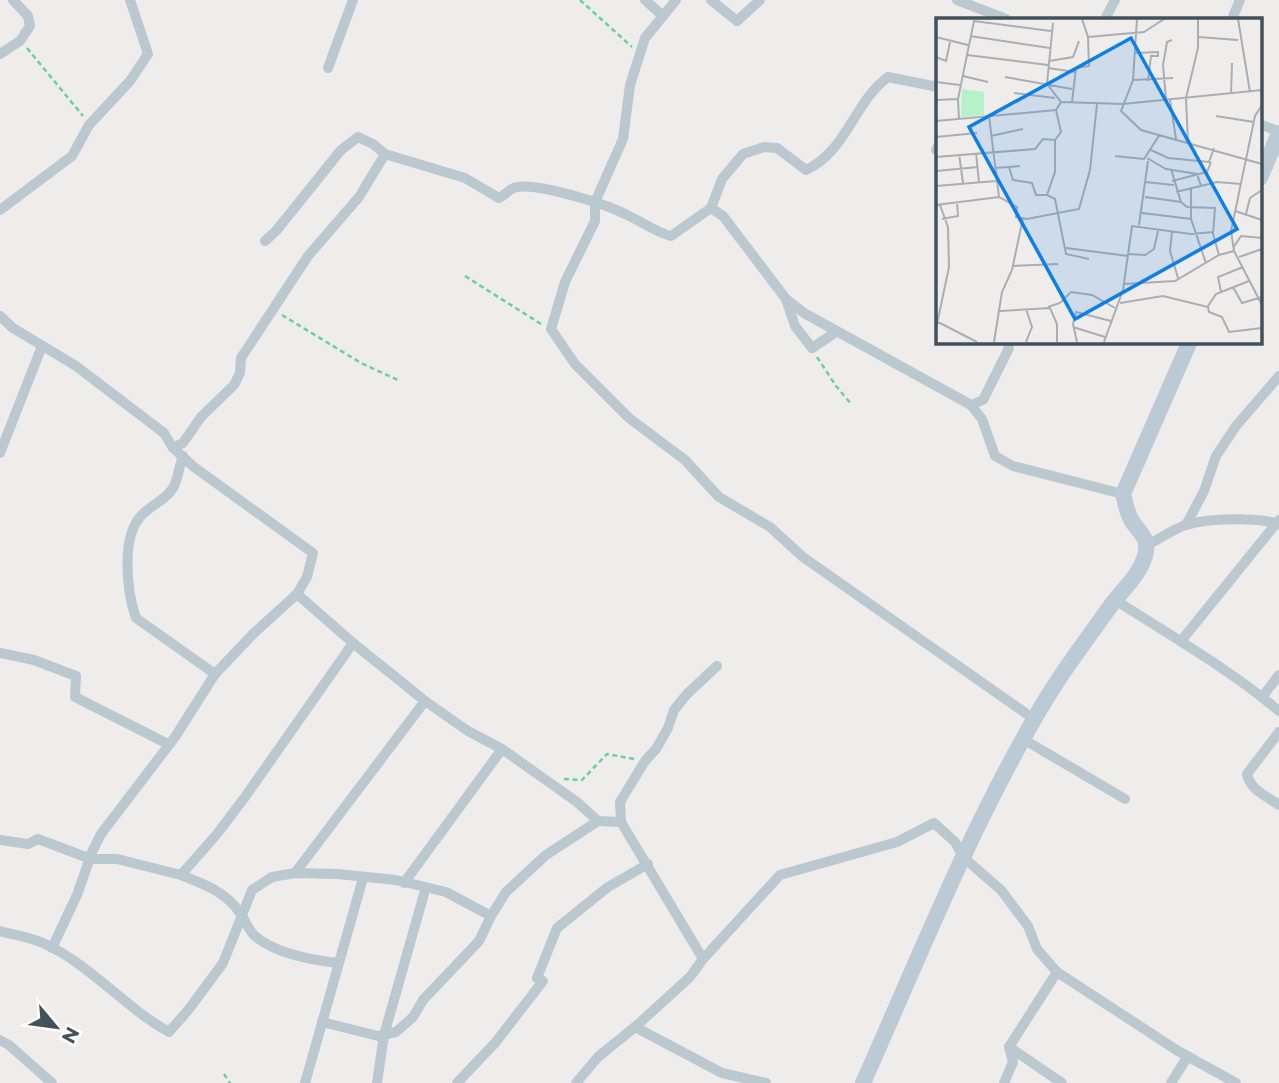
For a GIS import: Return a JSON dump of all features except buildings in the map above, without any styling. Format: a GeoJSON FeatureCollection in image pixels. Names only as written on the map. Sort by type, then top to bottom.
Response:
{"type":"FeatureCollection","features":[{"type":"Feature","properties":{"kind":"street"},"geometry":{"type":"LineString","coordinates":[[0,54],[20,41],[30,26],[28,16],[13,0]]}},
{"type":"Feature","properties":{"kind":"street"},"geometry":{"type":"LineString","coordinates":[[0,210],[72,156],[89,125],[130,82],[148,54],[130,0]]}},
{"type":"Feature","properties":{"kind":"street"},"geometry":{"type":"LineString","coordinates":[[328,68],[353,0]]}},
{"type":"Feature","properties":{"kind":"street"},"geometry":{"type":"LineString","coordinates":[[645,0],[663,16]]}},
{"type":"Feature","properties":{"kind":"street"},"geometry":{"type":"LineString","coordinates":[[676,0],[645,38],[629,85],[623,139],[595,202],[595,221],[565,282],[551,329],[575,364],[629,418],[685,460],[719,497],[770,527],[803,557],[1034,719]]}},
{"type":"Feature","properties":{"kind":"street"},"geometry":{"type":"LineString","coordinates":[[711,0],[737,20],[760,0]]}},
{"type":"Feature","properties":{"kind":"street"},"geometry":{"type":"LineString","coordinates":[[957,0],[1002,18]]}},
{"type":"Feature","properties":{"kind":"street"},"geometry":{"type":"LineString","coordinates":[[1106,18],[1115,0]]}},
{"type":"Feature","properties":{"kind":"street"},"geometry":{"type":"LineString","coordinates":[[1232,18],[1240,0]]}},
{"type":"Feature","properties":{"kind":"street"},"geometry":{"type":"LineString","coordinates":[[265,241],[341,150],[358,137],[385,154],[465,178],[499,198],[513,187],[526,186],[595,202],[671,236],[711,208],[722,179],[743,154],[764,147],[777,148],[806,170],[817,165],[837,147],[876,86],[888,77],[936,87]]}},
{"type":"Feature","properties":{"kind":"street"},"geometry":{"type":"LineString","coordinates":[[1262,125],[1279,133],[1262,173]]}},
{"type":"Feature","properties":{"kind":"street"},"geometry":{"type":"LineString","coordinates":[[173,448],[183,443],[201,417],[234,385],[240,373],[241,358],[308,256],[359,197],[385,154]]}},
{"type":"Feature","properties":{"kind":"street"},"geometry":{"type":"LineString","coordinates":[[711,208],[729,224],[786,299],[804,313],[971,405],[982,419],[995,456],[1024,469],[1124,494]]}},
{"type":"Feature","properties":{"kind":"street"},"geometry":{"type":"LineString","coordinates":[[786,299],[795,326],[812,348],[836,332]]}},
{"type":"Feature","properties":{"kind":"street"},"geometry":{"type":"LineString","coordinates":[[0,316],[13,328],[76,366],[164,433],[173,448],[222,488],[313,553],[307,577],[297,594],[254,633],[215,674],[175,737],[107,825],[92,852],[78,895],[52,948]]}},
{"type":"Feature","properties":{"kind":"street"},"geometry":{"type":"LineString","coordinates":[[971,405],[983,400],[1009,348],[1008,343]]}},
{"type":"Feature","properties":{"kind":"street"},"geometry":{"type":"LineString","coordinates":[[863,1083],[963,857],[1023,738],[1052,689],[1135,576],[1144,559],[1147,545],[1141,531],[1129,517],[1124,494],[1189,343]]}},
{"type":"Feature","properties":{"kind":"street"},"geometry":{"type":"LineString","coordinates":[[0,453],[42,346]]}},
{"type":"Feature","properties":{"kind":"street"},"geometry":{"type":"LineString","coordinates":[[1186,525],[1204,491],[1216,456],[1236,426],[1279,376]]}},
{"type":"Feature","properties":{"kind":"street"},"geometry":{"type":"LineString","coordinates":[[183,456],[173,488],[139,517],[130,537],[127,556],[131,604],[135,618],[215,674]]}},
{"type":"Feature","properties":{"kind":"street"},"geometry":{"type":"LineString","coordinates":[[1147,545],[1186,525],[1218,521],[1278,522]]}},
{"type":"Feature","properties":{"kind":"street"},"geometry":{"type":"LineString","coordinates":[[1181,641],[1278,522]]}},
{"type":"Feature","properties":{"kind":"street"},"geometry":{"type":"LineString","coordinates":[[297,594],[425,701],[468,731],[502,749],[577,802],[598,821]]}},
{"type":"Feature","properties":{"kind":"street"},"geometry":{"type":"LineString","coordinates":[[1115,600],[1181,641],[1279,711]]}},
{"type":"Feature","properties":{"kind":"street"},"geometry":{"type":"LineString","coordinates":[[181,875],[238,806],[353,643]]}},
{"type":"Feature","properties":{"kind":"street"},"geometry":{"type":"LineString","coordinates":[[0,653],[34,660],[76,676],[75,697],[168,744]]}},
{"type":"Feature","properties":{"kind":"street"},"geometry":{"type":"LineString","coordinates":[[703,959],[621,822],[621,802],[645,761],[656,749],[674,710],[717,666]]}},
{"type":"Feature","properties":{"kind":"street"},"geometry":{"type":"LineString","coordinates":[[1262,697],[1279,675]]}},
{"type":"Feature","properties":{"kind":"street"},"geometry":{"type":"LineString","coordinates":[[295,873],[425,701]]}},
{"type":"Feature","properties":{"kind":"street"},"geometry":{"type":"LineString","coordinates":[[1279,732],[1247,774],[1248,782],[1254,789],[1279,805]]}},
{"type":"Feature","properties":{"kind":"street"},"geometry":{"type":"LineString","coordinates":[[1023,738],[1125,799]]}},
{"type":"Feature","properties":{"kind":"street"},"geometry":{"type":"LineString","coordinates":[[404,883],[502,749]]}},
{"type":"Feature","properties":{"kind":"street"},"geometry":{"type":"LineString","coordinates":[[321,1022],[379,1036],[396,1032],[413,1017],[423,1000],[479,941],[506,892],[547,855],[598,821],[621,822]]}},
{"type":"Feature","properties":{"kind":"street"},"geometry":{"type":"LineString","coordinates":[[581,1081],[598,1057],[690,977],[703,959],[780,875],[897,842],[934,823],[955,842],[963,857],[1001,890],[1028,926],[1037,949],[1057,972],[1188,1056],[1236,1083]]}},
{"type":"Feature","properties":{"kind":"street"},"geometry":{"type":"LineString","coordinates":[[0,840],[28,844],[38,839],[91,859],[117,859],[181,875],[229,898],[254,935],[276,948],[313,960],[338,963]]}},
{"type":"Feature","properties":{"kind":"street"},"geometry":{"type":"LineString","coordinates":[[457,1083],[495,1043],[542,982],[537,978],[557,928],[608,887],[648,864]]}},
{"type":"Feature","properties":{"kind":"street"},"geometry":{"type":"LineString","coordinates":[[0,931],[52,948],[150,1022],[169,1032],[190,1009],[223,964],[251,890],[272,877],[295,873],[338,874],[396,880],[446,892],[491,916]]}},
{"type":"Feature","properties":{"kind":"street"},"geometry":{"type":"LineString","coordinates":[[305,1083],[363,878]]}},
{"type":"Feature","properties":{"kind":"street"},"geometry":{"type":"LineString","coordinates":[[377,1083],[384,1035],[426,887]]}},
{"type":"Feature","properties":{"kind":"street"},"geometry":{"type":"LineString","coordinates":[[1004,1083],[1013,1062],[1009,1047],[1057,972]]}},
{"type":"Feature","properties":{"kind":"street"},"geometry":{"type":"LineString","coordinates":[[635,1027],[722,1073],[766,1083]]}},
{"type":"Feature","properties":{"kind":"street"},"geometry":{"type":"LineString","coordinates":[[0,1040],[52,1083]]}},
{"type":"Feature","properties":{"kind":"street"},"geometry":{"type":"LineString","coordinates":[[1009,1047],[1062,1083]]}},
{"type":"Feature","properties":{"kind":"street"},"geometry":{"type":"LineString","coordinates":[[1171,1083],[1188,1056]]}},
{"type":"Feature","properties":{"kind":"path"},"geometry":{"type":"LineString","coordinates":[[580,0],[640,54]]}},
{"type":"Feature","properties":{"kind":"path"},"geometry":{"type":"LineString","coordinates":[[20,41],[89,125]]}},
{"type":"Feature","properties":{"kind":"path"},"geometry":{"type":"LineString","coordinates":[[465,276],[551,329]]}},
{"type":"Feature","properties":{"kind":"path"},"geometry":{"type":"LineString","coordinates":[[273,310],[361,363],[400,381]]}},
{"type":"Feature","properties":{"kind":"path"},"geometry":{"type":"LineString","coordinates":[[812,348],[836,386],[852,405]]}},
{"type":"Feature","properties":{"kind":"path"},"geometry":{"type":"LineString","coordinates":[[553,786],[561,779],[582,780],[607,754],[645,761]]}},
{"type":"Feature","properties":{"kind":"path"},"geometry":{"type":"LineString","coordinates":[[224,1074],[229,1083]]}}]}
